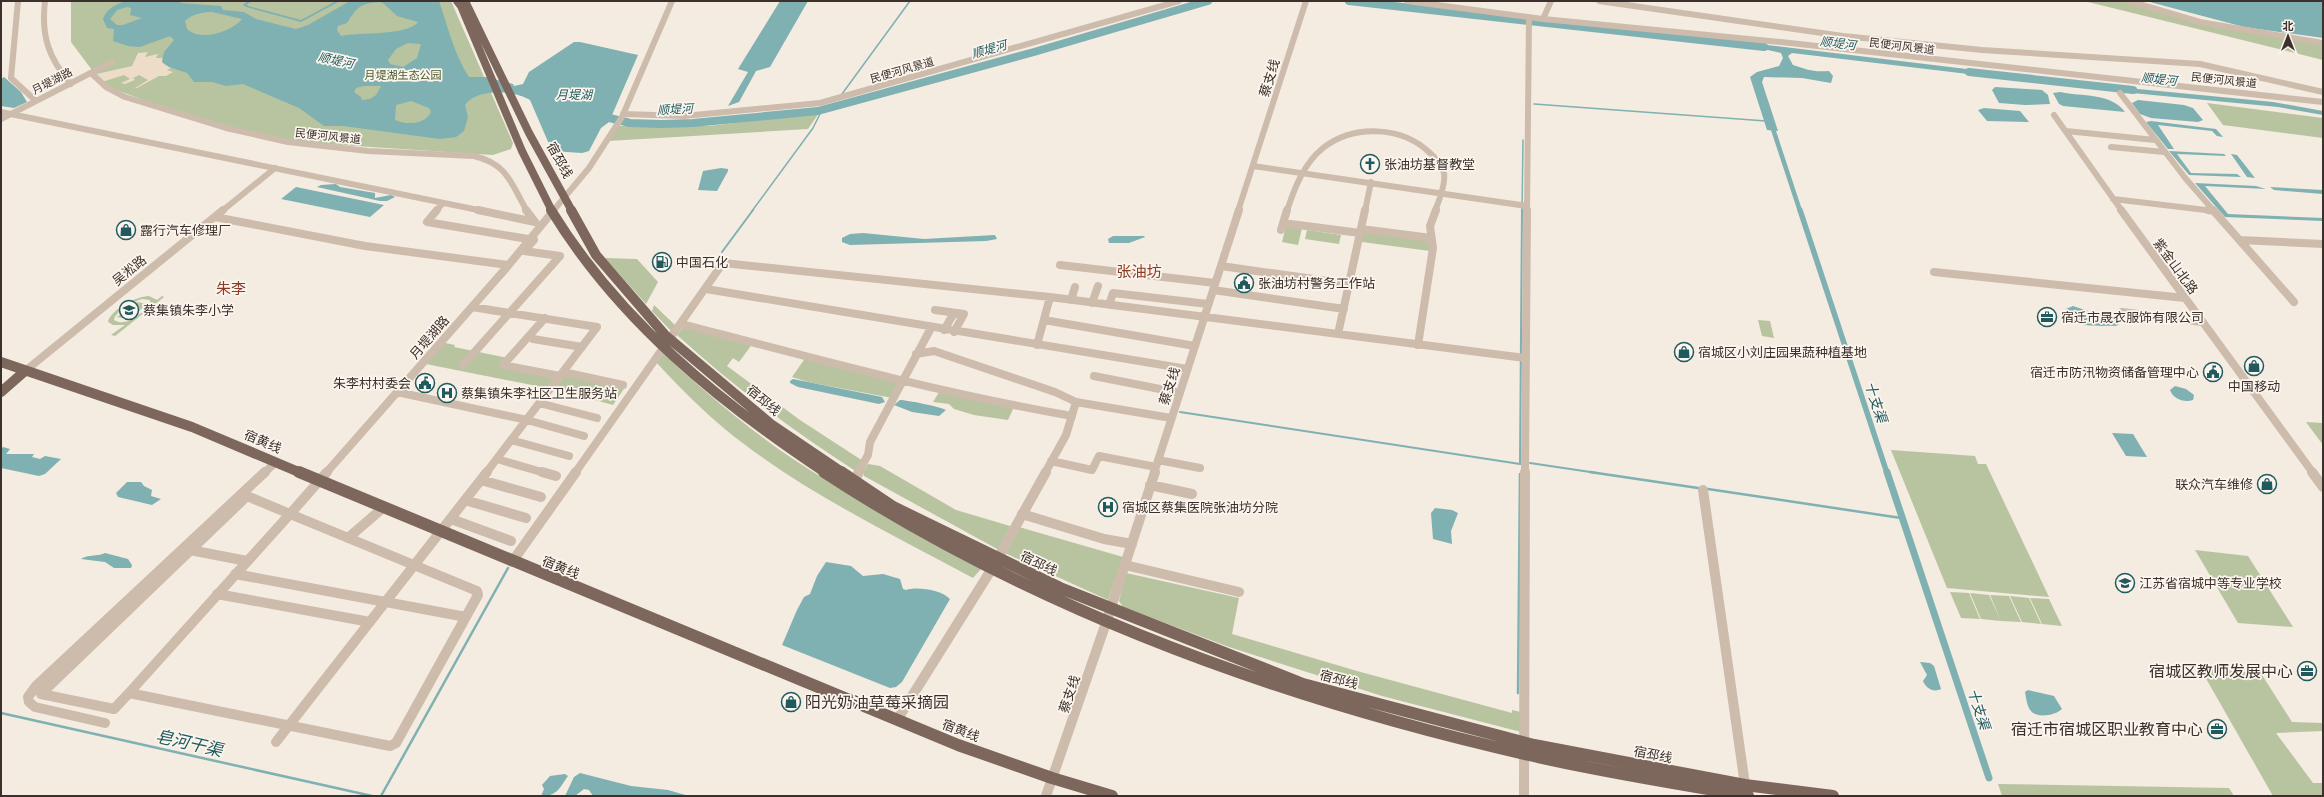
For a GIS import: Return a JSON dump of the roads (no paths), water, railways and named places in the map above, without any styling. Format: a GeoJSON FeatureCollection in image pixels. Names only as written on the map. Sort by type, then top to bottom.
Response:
{"type":"FeatureCollection","features":[{"type":"Feature","properties":{"kind":"main road","name":"宿邳线"},"geometry":{"type":"LineString","coordinates":[[457,1],[461,6],[497,94],[544,198],[613,296],[667,343],[772,425],[893,507],[995,562],[1107,620],[1140,635],[1350,709],[1524,749],[1746,791],[1833,796]]}},
{"type":"Feature","properties":{"kind":"main road","name":"宿邳线"},"geometry":{"type":"LineString","coordinates":[[465,1],[512,98],[595,252],[667,343],[742,416],[830,476],[900,519],[995,562],[1303,684],[1524,749]]}},
{"type":"Feature","properties":{"kind":"main road","name":"宿黄线"},"geometry":{"type":"LineString","coordinates":[[1,362],[192,427],[512,562],[958,745],[1052,778],[1112,796]]}},
{"type":"Feature","properties":{"kind":"main road","name":"吴淞路"},"geometry":{"type":"LineString","coordinates":[[1,392],[25,371]]}},
{"type":"Feature","properties":{"kind":"street"},"geometry":{"type":"LineString","coordinates":[[18,1],[11,78],[36,101]]}},
{"type":"Feature","properties":{"kind":"street"},"geometry":{"type":"LineString","coordinates":[[45,1],[42,20],[48,54],[57,69],[71,84]]}},
{"type":"Feature","properties":{"kind":"street","name":"月堤湖路"},"geometry":{"type":"LineString","coordinates":[[184,553],[41,694],[114,709],[290,514],[508,266],[530,239],[538,225],[553,212],[589,168],[622,115],[672,1]]}},
{"type":"Feature","properties":{"kind":"street","name":"民便河风景道"},"geometry":{"type":"LineString","coordinates":[[622,115],[684,116],[820,103],[1179,1]]}},
{"type":"Feature","properties":{"kind":"street","name":"蔡支线"},"geometry":{"type":"LineString","coordinates":[[1046,796],[1132,544],[1306,1]]}},
{"type":"Feature","properties":{"kind":"street","name":"民便河风景道"},"geometry":{"type":"LineString","coordinates":[[1407,1],[1529,20],[1542,19],[1781,42],[2323,102]]}},
{"type":"Feature","properties":{"kind":"street"},"geometry":{"type":"LineString","coordinates":[[1542,19],[1551,1]]}},
{"type":"Feature","properties":{"kind":"street"},"geometry":{"type":"LineString","coordinates":[[1599,1],[1851,36],[1982,50],[2200,64],[2273,79],[2323,92]]}},
{"type":"Feature","properties":{"kind":"street"},"geometry":{"type":"LineString","coordinates":[[2129,1],[2193,20],[2258,34],[2323,43]]}},
{"type":"Feature","properties":{"kind":"street"},"geometry":{"type":"LineString","coordinates":[[1524,796],[1522,357],[1529,20]]}},
{"type":"Feature","properties":{"kind":"street","name":"月堤湖路"},"geometry":{"type":"LineString","coordinates":[[1,118],[112,62]]}},
{"type":"Feature","properties":{"kind":"street","name":"民便河风景道"},"geometry":{"type":"LineString","coordinates":[[91,73],[97,82],[105,88],[140,102],[261,137],[309,145],[474,156],[494,160],[504,169],[529,215],[538,225]]}},
{"type":"Feature","properties":{"kind":"street"},"geometry":{"type":"LineString","coordinates":[[2120,93],[2164,152],[2294,302]]}},
{"type":"Feature","properties":{"kind":"street"},"geometry":{"type":"LineString","coordinates":[[1,112],[443,203],[538,225]]}},
{"type":"Feature","properties":{"kind":"street","name":"紫金山北路"},"geometry":{"type":"LineString","coordinates":[[2054,115],[2113,199],[2323,487]]}},
{"type":"Feature","properties":{"kind":"street"},"geometry":{"type":"LineString","coordinates":[[2066,131],[2155,140]]}},
{"type":"Feature","properties":{"kind":"street"},"geometry":{"type":"LineString","coordinates":[[1418,344],[1433,248],[1430,226],[1441,195],[1444,173],[1437,158],[1422,144],[1411,138],[1399,135],[1370,132],[1345,136],[1331,142],[1320,150],[1303,172],[1289,202],[1282,227],[1360,231],[1431,238]]}},
{"type":"Feature","properties":{"kind":"street"},"geometry":{"type":"LineString","coordinates":[[2111,147],[2164,152]]}},
{"type":"Feature","properties":{"kind":"street"},"geometry":{"type":"LineString","coordinates":[[1253,166],[1371,182],[1441,195],[1524,206]]}},
{"type":"Feature","properties":{"kind":"street","name":"吴淞路"},"geometry":{"type":"LineString","coordinates":[[25,371],[274,168]]}},
{"type":"Feature","properties":{"kind":"street"},"geometry":{"type":"LineString","coordinates":[[1338,334],[1371,182]]}},
{"type":"Feature","properties":{"kind":"street"},"geometry":{"type":"LineString","coordinates":[[2113,199],[2214,211]]}},
{"type":"Feature","properties":{"kind":"street"},"geometry":{"type":"LineString","coordinates":[[443,203],[427,222],[534,240],[524,251],[560,256],[463,365]]}},
{"type":"Feature","properties":{"kind":"street"},"geometry":{"type":"LineString","coordinates":[[215,217],[365,246],[508,266]]}},
{"type":"Feature","properties":{"kind":"street"},"geometry":{"type":"LineString","coordinates":[[2240,240],[2323,244]]}},
{"type":"Feature","properties":{"kind":"street"},"geometry":{"type":"LineString","coordinates":[[512,562],[682,324],[723,263],[1050,297],[1522,357]]}},
{"type":"Feature","properties":{"kind":"street"},"geometry":{"type":"LineString","coordinates":[[1060,265],[1214,287],[1344,309]]}},
{"type":"Feature","properties":{"kind":"street"},"geometry":{"type":"LineString","coordinates":[[1221,266],[1349,284]]}},
{"type":"Feature","properties":{"kind":"street"},"geometry":{"type":"LineString","coordinates":[[1934,272],[2185,298]]}},
{"type":"Feature","properties":{"kind":"street"},"geometry":{"type":"LineString","coordinates":[[1071,300],[1075,286]]}},
{"type":"Feature","properties":{"kind":"street"},"geometry":{"type":"LineString","coordinates":[[1092,303],[1098,286]]}},
{"type":"Feature","properties":{"kind":"street"},"geometry":{"type":"LineString","coordinates":[[706,289],[954,332],[1187,369]]}},
{"type":"Feature","properties":{"kind":"street"},"geometry":{"type":"LineString","coordinates":[[1109,305],[1113,293],[1208,304]]}},
{"type":"Feature","properties":{"kind":"street"},"geometry":{"type":"LineString","coordinates":[[1037,345],[1050,297]]}},
{"type":"Feature","properties":{"kind":"street"},"geometry":{"type":"LineString","coordinates":[[276,742],[441,532],[598,327],[472,307]]}},
{"type":"Feature","properties":{"kind":"street"},"geometry":{"type":"LineString","coordinates":[[935,310],[964,314],[954,332]]}},
{"type":"Feature","properties":{"kind":"street"},"geometry":{"type":"LineString","coordinates":[[2122,312],[2202,322]]}},
{"type":"Feature","properties":{"kind":"street"},"geometry":{"type":"LineString","coordinates":[[944,330],[954,313]]}},
{"type":"Feature","properties":{"kind":"street"},"geometry":{"type":"LineString","coordinates":[[545,318],[503,365],[622,385]]}},
{"type":"Feature","properties":{"kind":"street"},"geometry":{"type":"LineString","coordinates":[[1044,320],[1195,346]]}},
{"type":"Feature","properties":{"kind":"street"},"geometry":{"type":"LineString","coordinates":[[682,324],[902,382],[987,401],[1072,416]]}},
{"type":"Feature","properties":{"kind":"street"},"geometry":{"type":"LineString","coordinates":[[854,481],[868,455],[870,442],[931,328]]}},
{"type":"Feature","properties":{"kind":"street"},"geometry":{"type":"LineString","coordinates":[[533,339],[582,347]]}},
{"type":"Feature","properties":{"kind":"street"},"geometry":{"type":"LineString","coordinates":[[916,354],[934,351],[947,357],[1056,392],[1076,402],[1121,408],[1172,418]]}},
{"type":"Feature","properties":{"kind":"street"},"geometry":{"type":"LineString","coordinates":[[1094,376],[1180,393]]}},
{"type":"Feature","properties":{"kind":"street"},"geometry":{"type":"LineString","coordinates":[[397,392],[526,420],[584,436]]}},
{"type":"Feature","properties":{"kind":"street"},"geometry":{"type":"LineString","coordinates":[[897,720],[995,562],[1066,435],[1076,402]]}},
{"type":"Feature","properties":{"kind":"street"},"geometry":{"type":"LineString","coordinates":[[540,403],[598,418]]}},
{"type":"Feature","properties":{"kind":"street"},"geometry":{"type":"LineString","coordinates":[[511,440],[569,456]]}},
{"type":"Feature","properties":{"kind":"street"},"geometry":{"type":"LineString","coordinates":[[1051,461],[1092,470],[1099,456],[1200,468]]}},
{"type":"Feature","properties":{"kind":"street"},"geometry":{"type":"LineString","coordinates":[[497,459],[556,476]]}},
{"type":"Feature","properties":{"kind":"street"},"geometry":{"type":"LineString","coordinates":[[184,553],[276,462]]}},
{"type":"Feature","properties":{"kind":"street"},"geometry":{"type":"LineString","coordinates":[[481,480],[541,497]]}},
{"type":"Feature","properties":{"kind":"street"},"geometry":{"type":"LineString","coordinates":[[1150,485],[1192,494]]}},
{"type":"Feature","properties":{"kind":"street"},"geometry":{"type":"LineString","coordinates":[[1703,490],[1746,791]]}},
{"type":"Feature","properties":{"kind":"street"},"geometry":{"type":"LineString","coordinates":[[105,722],[35,708],[29,702],[28,697],[36,686],[247,496],[477,592],[478,595],[394,746],[128,693]]}},
{"type":"Feature","properties":{"kind":"street"},"geometry":{"type":"LineString","coordinates":[[465,500],[526,518]]}},
{"type":"Feature","properties":{"kind":"street"},"geometry":{"type":"LineString","coordinates":[[348,538],[384,507]]}},
{"type":"Feature","properties":{"kind":"street"},"geometry":{"type":"LineString","coordinates":[[1022,514],[1104,539],[1132,544]]}},
{"type":"Feature","properties":{"kind":"street"},"geometry":{"type":"LineString","coordinates":[[451,519],[511,541]]}},
{"type":"Feature","properties":{"kind":"street"},"geometry":{"type":"LineString","coordinates":[[184,553],[247,561]]}},
{"type":"Feature","properties":{"kind":"street"},"geometry":{"type":"LineString","coordinates":[[1125,565],[1239,592]]}},
{"type":"Feature","properties":{"kind":"street"},"geometry":{"type":"LineString","coordinates":[[235,574],[466,617]]}},
{"type":"Feature","properties":{"kind":"street"},"geometry":{"type":"LineString","coordinates":[[217,594],[370,622]]}},
{"type":"Feature","properties":{"kind":"water","name":"月堤湖"},"geometry":{"type":"Polygon","coordinates":[[[126,1],[180,1],[181,3],[221,6],[223,10],[244,12],[256,19],[296,29],[308,25],[350,1],[439,1],[455,50],[469,77],[486,77],[513,84],[514,86],[523,84],[529,72],[574,42],[638,55],[609,122],[601,128],[589,151],[582,153],[552,151],[530,100],[515,94],[496,92],[487,93],[471,99],[465,105],[468,117],[464,131],[456,137],[440,139],[343,126],[324,126],[299,108],[243,84],[226,86],[212,82],[194,82],[187,73],[169,67],[162,62],[164,52],[174,40],[170,36],[140,47],[128,46],[113,41],[114,29],[107,28],[103,19],[104,15],[115,5],[126,1]],[[379,2],[367,4],[356,10],[347,23],[338,26],[337,30],[341,36],[394,32],[404,30],[418,22],[397,16],[383,3],[379,2]],[[127,7],[117,10],[110,19],[117,25],[123,25],[142,18],[130,15],[131,8],[127,7]],[[212,12],[194,15],[185,21],[187,29],[200,35],[216,34],[231,28],[242,19],[212,12]],[[408,43],[396,49],[388,60],[390,64],[403,67],[417,58],[421,44],[408,43]],[[364,86],[356,88],[354,92],[361,97],[362,100],[370,99],[376,95],[381,86],[364,86]],[[411,101],[396,105],[395,120],[404,123],[420,122],[431,112],[429,108],[411,101]]]}},
{"type":"Feature","properties":{"kind":"water"},"geometry":{"type":"Polygon","coordinates":[[[247,1],[253,1],[247,4],[248,6],[301,20],[336,1],[340,1],[301,22],[246,7],[243,5],[247,1]]]}},
{"type":"Feature","properties":{"kind":"water"},"geometry":{"type":"Polygon","coordinates":[[[780,1],[808,1],[770,67],[756,71],[739,102],[728,106],[748,72],[738,69],[780,1]]]}},
{"type":"Feature","properties":{"kind":"water"},"geometry":{"type":"Polygon","coordinates":[[[2146,1],[2323,1],[2323,38],[2244,27],[2146,1]]]}},
{"type":"Feature","properties":{"kind":"water"},"geometry":{"type":"Polygon","coordinates":[[[1750,43],[1983,71],[1985,76],[1792,53],[1788,56],[1793,65],[1810,70],[1829,71],[1833,76],[1831,83],[1802,78],[1764,77],[1762,82],[1778,131],[1767,130],[1750,77],[1757,72],[1779,66],[1783,58],[1781,53],[1750,46],[1750,43]]]}},
{"type":"Feature","properties":{"kind":"water"},"geometry":{"type":"Polygon","coordinates":[[[4,77],[21,92],[27,102],[14,108],[1,106],[1,79],[4,77]]]}},
{"type":"Feature","properties":{"kind":"water"},"geometry":{"type":"Polygon","coordinates":[[[1995,87],[2042,90],[2048,95],[2050,104],[2025,105],[1999,103],[1992,90],[1995,87]]]}},
{"type":"Feature","properties":{"kind":"water"},"geometry":{"type":"Polygon","coordinates":[[[2117,87],[2273,102],[2323,111],[2323,115],[2278,107],[2122,92],[2117,87]]]}},
{"type":"Feature","properties":{"kind":"water"},"geometry":{"type":"Polygon","coordinates":[[[2060,92],[2104,98],[2112,101],[2125,112],[2063,106],[2059,104],[2053,93],[2060,92]]]}},
{"type":"Feature","properties":{"kind":"water"},"geometry":{"type":"Polygon","coordinates":[[[2138,100],[2184,105],[2193,108],[2203,120],[2198,122],[2151,118],[2140,114],[2132,103],[2138,100]]]}},
{"type":"Feature","properties":{"kind":"water"},"geometry":{"type":"Polygon","coordinates":[[[1984,108],[2020,111],[2029,122],[1987,121],[1978,110],[1984,108]]]}},
{"type":"Feature","properties":{"kind":"water"},"geometry":{"type":"Polygon","coordinates":[[[2151,121],[2216,129],[2223,137],[2217,136],[2212,131],[2158,125],[2174,149],[2168,149],[2146,122],[2151,121]]]}},
{"type":"Feature","properties":{"kind":"water"},"geometry":{"type":"Polygon","coordinates":[[[2169,151],[2224,154],[2226,156],[2177,154],[2191,173],[2237,174],[2241,177],[2189,175],[2169,151]]]}},
{"type":"Feature","properties":{"kind":"water"},"geometry":{"type":"Polygon","coordinates":[[[2231,154],[2237,155],[2255,178],[2247,177],[2231,154]]]}},
{"type":"Feature","properties":{"kind":"water"},"geometry":{"type":"Polygon","coordinates":[[[721,168],[728,169],[728,171],[717,191],[698,190],[703,171],[721,168]]]}},
{"type":"Feature","properties":{"kind":"water"},"geometry":{"type":"Polygon","coordinates":[[[2195,183],[2256,186],[2266,189],[2205,186],[2228,214],[2323,218],[2323,221],[2225,217],[2195,183]]]}},
{"type":"Feature","properties":{"kind":"water"},"geometry":{"type":"Polygon","coordinates":[[[336,184],[340,187],[375,193],[375,198],[391,195],[395,197],[387,201],[380,201],[317,187],[321,185],[336,184]]]}},
{"type":"Feature","properties":{"kind":"water"},"geometry":{"type":"Polygon","coordinates":[[[296,187],[384,205],[370,217],[281,199],[296,187]]]}},
{"type":"Feature","properties":{"kind":"water"},"geometry":{"type":"Polygon","coordinates":[[[2270,187],[2323,190],[2323,194],[2274,190],[2270,187]]]}},
{"type":"Feature","properties":{"kind":"water"},"geometry":{"type":"Polygon","coordinates":[[[863,233],[924,239],[995,235],[997,239],[986,241],[850,245],[842,242],[842,238],[850,234],[863,233]]]}},
{"type":"Feature","properties":{"kind":"water"},"geometry":{"type":"Polygon","coordinates":[[[1113,236],[1145,237],[1129,243],[1109,243],[1108,239],[1113,236]]]}},
{"type":"Feature","properties":{"kind":"water"},"geometry":{"type":"Polygon","coordinates":[[[2073,306],[2091,312],[2111,314],[2119,324],[2116,326],[2102,326],[2080,323],[2069,316],[2066,309],[2073,306]]]}},
{"type":"Feature","properties":{"kind":"water"},"geometry":{"type":"Polygon","coordinates":[[[793,379],[882,397],[885,402],[879,404],[798,387],[790,383],[793,379]]]}},
{"type":"Feature","properties":{"kind":"water"},"geometry":{"type":"Polygon","coordinates":[[[2175,386],[2186,389],[2194,395],[2193,400],[2183,401],[2176,398],[2170,390],[2175,386]]]}},
{"type":"Feature","properties":{"kind":"water"},"geometry":{"type":"Polygon","coordinates":[[[900,400],[938,407],[946,410],[939,416],[912,412],[894,405],[900,400]]]}},
{"type":"Feature","properties":{"kind":"water"},"geometry":{"type":"Polygon","coordinates":[[[2112,433],[2133,434],[2147,457],[2126,456],[2112,433]]]}},
{"type":"Feature","properties":{"kind":"water"},"geometry":{"type":"Polygon","coordinates":[[[3,447],[10,449],[6,454],[34,454],[32,457],[40,459],[45,456],[61,459],[45,474],[39,476],[1,468],[1,449],[3,447]]]}},
{"type":"Feature","properties":{"kind":"water"},"geometry":{"type":"Polygon","coordinates":[[[127,482],[141,482],[144,486],[152,490],[151,496],[161,499],[152,505],[118,497],[116,493],[127,482]]]}},
{"type":"Feature","properties":{"kind":"water"},"geometry":{"type":"Polygon","coordinates":[[[1435,508],[1452,510],[1458,513],[1451,531],[1452,544],[1433,539],[1431,513],[1435,508]]]}},
{"type":"Feature","properties":{"kind":"water"},"geometry":{"type":"Polygon","coordinates":[[[105,553],[128,559],[132,565],[131,568],[114,568],[105,562],[81,559],[105,553]]]}},
{"type":"Feature","properties":{"kind":"water"},"geometry":{"type":"Polygon","coordinates":[[[826,562],[851,566],[863,576],[883,574],[900,579],[903,589],[906,590],[916,588],[935,591],[950,599],[902,682],[896,687],[890,688],[782,645],[797,610],[804,597],[810,594],[817,576],[826,562]]]}},
{"type":"Feature","properties":{"kind":"water"},"geometry":{"type":"Polygon","coordinates":[[[1920,662],[1930,663],[1934,666],[1941,689],[1933,690],[1926,686],[1923,681],[1927,675],[1920,662]]]}},
{"type":"Feature","properties":{"kind":"water"},"geometry":{"type":"Polygon","coordinates":[[[2028,690],[2054,696],[2062,709],[2055,713],[2046,715],[2038,715],[2034,713],[2030,709],[2027,702],[2025,692],[2028,690]]]}},
{"type":"Feature","properties":{"kind":"water"},"geometry":{"type":"Polygon","coordinates":[[[580,773],[631,786],[668,790],[689,796],[593,796],[589,790],[584,789],[575,796],[565,796],[574,777],[580,773]]]}},
{"type":"Feature","properties":{"kind":"water"},"geometry":{"type":"Polygon","coordinates":[[[565,774],[568,776],[557,791],[551,795],[541,796],[544,789],[542,785],[550,776],[565,774]]]}},
{"type":"Feature","properties":{"kind":"waterway"},"geometry":{"type":"LineString","coordinates":[[842,94],[910,1]]}},
{"type":"Feature","properties":{"kind":"waterway","name":"顺堤河"},"geometry":{"type":"LineString","coordinates":[[597,115],[630,123],[661,124],[693,123],[818,111],[1034,52],[1208,1]]}},
{"type":"Feature","properties":{"kind":"waterway","name":"顺堤河"},"geometry":{"type":"LineString","coordinates":[[1349,1],[1764,47]]}},
{"type":"Feature","properties":{"kind":"waterway","name":"顺堤河"},"geometry":{"type":"LineString","coordinates":[[1969,72],[2133,90]]}},
{"type":"Feature","properties":{"kind":"waterway"},"geometry":{"type":"LineString","coordinates":[[1534,104],[1766,121]]}},
{"type":"Feature","properties":{"kind":"waterway"},"geometry":{"type":"LineString","coordinates":[[752,211],[813,128],[822,110]]}},
{"type":"Feature","properties":{"kind":"waterway","name":"十支渠"},"geometry":{"type":"LineString","coordinates":[[1771,123],[1800,211]]}},
{"type":"Feature","properties":{"kind":"waterway"},"geometry":{"type":"LineString","coordinates":[[1522,211],[1523,140]]}},
{"type":"Feature","properties":{"kind":"waterway"},"geometry":{"type":"LineString","coordinates":[[722,252],[753,210]]}},
{"type":"Feature","properties":{"kind":"waterway"},"geometry":{"type":"LineString","coordinates":[[1180,412],[1520,464],[1522,210]]}},
{"type":"Feature","properties":{"kind":"waterway","name":"十支渠"},"geometry":{"type":"LineString","coordinates":[[1800,210],[1887,473]]}},
{"type":"Feature","properties":{"kind":"waterway"},"geometry":{"type":"LineString","coordinates":[[1530,463],[1597,473]]}},
{"type":"Feature","properties":{"kind":"waterway"},"geometry":{"type":"LineString","coordinates":[[1590,472],[1698,488]]}},
{"type":"Feature","properties":{"kind":"waterway","name":"十支渠"},"geometry":{"type":"LineString","coordinates":[[1887,472],[1989,778]]}},
{"type":"Feature","properties":{"kind":"waterway"},"geometry":{"type":"LineString","coordinates":[[1518,693],[1520,474]]}},
{"type":"Feature","properties":{"kind":"waterway"},"geometry":{"type":"LineString","coordinates":[[1708,489],[1901,518]]}},
{"type":"Feature","properties":{"kind":"waterway"},"geometry":{"type":"LineString","coordinates":[[381,796],[508,568]]}},
{"type":"Feature","properties":{"kind":"waterway","name":"皂河干渠"},"geometry":{"type":"LineString","coordinates":[[1,713],[372,796]]}},
{"type":"Feature","properties":{"kind":"place","name":"张油坊基督教堂"},"geometry":{"type":"Point","coordinates":[1370,164]}},
{"type":"Feature","properties":{"kind":"place","name":"露行汽车修理厂"},"geometry":{"type":"Point","coordinates":[126,230]}},
{"type":"Feature","properties":{"kind":"place","name":"中国石化"},"geometry":{"type":"Point","coordinates":[662,262]}},
{"type":"Feature","properties":{"kind":"place","name":"张油坊村警务工作站"},"geometry":{"type":"Point","coordinates":[1244,283]}},
{"type":"Feature","properties":{"kind":"place","name":"蔡集镇朱李小学"},"geometry":{"type":"Point","coordinates":[129,310]}},
{"type":"Feature","properties":{"kind":"place","name":"宿迁市晟衣服饰有限公司"},"geometry":{"type":"Point","coordinates":[2047,317]}},
{"type":"Feature","properties":{"kind":"place","name":"宿城区小刘庄园果蔬种植基地"},"geometry":{"type":"Point","coordinates":[1684,352]}},
{"type":"Feature","properties":{"kind":"place","name":"中国移动"},"geometry":{"type":"Point","coordinates":[2254,366]}},
{"type":"Feature","properties":{"kind":"place","name":"宿迁市防汛物资储备管理中心"},"geometry":{"type":"Point","coordinates":[2213,372]}},
{"type":"Feature","properties":{"kind":"place","name":"朱李村村委会"},"geometry":{"type":"Point","coordinates":[425,383]}},
{"type":"Feature","properties":{"kind":"place","name":"蔡集镇朱李社区卫生服务站"},"geometry":{"type":"Point","coordinates":[447,393]}},
{"type":"Feature","properties":{"kind":"place","name":"联众汽车维修"},"geometry":{"type":"Point","coordinates":[2267,484]}},
{"type":"Feature","properties":{"kind":"place","name":"宿城区蔡集医院张油坊分院"},"geometry":{"type":"Point","coordinates":[1108,507]}},
{"type":"Feature","properties":{"kind":"place","name":"江苏省宿城中等专业学校"},"geometry":{"type":"Point","coordinates":[2125,583]}},
{"type":"Feature","properties":{"kind":"place","name":"宿城区教师发展中心"},"geometry":{"type":"Point","coordinates":[2307,671]}},
{"type":"Feature","properties":{"kind":"place","name":"阳光奶油草莓采摘园"},"geometry":{"type":"Point","coordinates":[791,702]}},
{"type":"Feature","properties":{"kind":"place","name":"宿迁市宿城区职业教育中心"},"geometry":{"type":"Point","coordinates":[2217,729]}},
{"type":"Feature","properties":{"kind":"district","name":"张油坊"},"geometry":{"type":"Point","coordinates":[1139,272]}},
{"type":"Feature","properties":{"kind":"district","name":"朱李"},"geometry":{"type":"Point","coordinates":[231,289]}},
{"type":"Feature","properties":{"kind":"park label","name":"月堤湖生态公园"},"geometry":{"type":"Point","coordinates":[403,75]}}]}
